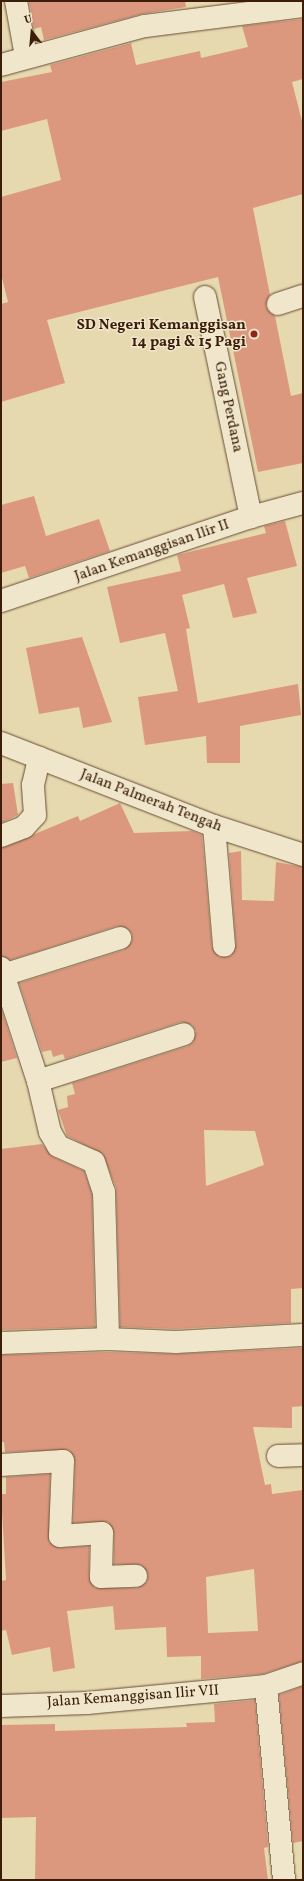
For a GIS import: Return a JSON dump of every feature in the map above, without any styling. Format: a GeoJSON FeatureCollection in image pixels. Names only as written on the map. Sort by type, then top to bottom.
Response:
{"type":"FeatureCollection","features":[{"type":"Feature","properties":{"kind":"street"},"geometry":{"type":"LineString","coordinates":[[16,1],[26,56]]}},
{"type":"Feature","properties":{"kind":"street"},"geometry":{"type":"LineString","coordinates":[[1,65],[26,56],[145,26],[303,6]]}},
{"type":"Feature","properties":{"kind":"street"},"geometry":{"type":"LineString","coordinates":[[278,304],[303,296]]}},
{"type":"Feature","properties":{"kind":"street","name":"Gang Perdana"},"geometry":{"type":"LineString","coordinates":[[205,297],[251,517]]}},
{"type":"Feature","properties":{"kind":"street","name":"Jalan Kemanggisan Ilir II"},"geometry":{"type":"LineString","coordinates":[[1,601],[251,517],[303,503]]}},
{"type":"Feature","properties":{"kind":"street","name":"Jalan Palmerah Tengah"},"geometry":{"type":"LineString","coordinates":[[2,741],[39,758],[214,826],[303,855]]}},
{"type":"Feature","properties":{"kind":"street"},"geometry":{"type":"LineString","coordinates":[[1,836],[24,827],[35,814],[33,784],[39,758]]}},
{"type":"Feature","properties":{"kind":"street"},"geometry":{"type":"LineString","coordinates":[[214,826],[224,946]]}},
{"type":"Feature","properties":{"kind":"street"},"geometry":{"type":"LineString","coordinates":[[108,1339],[104,1192],[94,1162],[58,1146],[53,1136],[38,1081],[2,972],[120,938]]}},
{"type":"Feature","properties":{"kind":"street"},"geometry":{"type":"LineString","coordinates":[[38,1081],[184,1034]]}},
{"type":"Feature","properties":{"kind":"street"},"geometry":{"type":"LineString","coordinates":[[1,1343],[108,1339],[176,1342],[303,1335]]}},
{"type":"Feature","properties":{"kind":"street"},"geometry":{"type":"LineString","coordinates":[[278,1456],[303,1455]]}},
{"type":"Feature","properties":{"kind":"street"},"geometry":{"type":"LineString","coordinates":[[1,1465],[63,1461],[60,1536],[102,1533],[101,1577],[136,1576]]}},
{"type":"Feature","properties":{"kind":"street","name":"Jalan Kemanggisan Ilir VII"},"geometry":{"type":"LineString","coordinates":[[1,1706],[87,1703],[266,1686],[303,1673]]}},
{"type":"Feature","properties":{"kind":"street"},"geometry":{"type":"LineString","coordinates":[[266,1686],[284,1880]]}},
{"type":"Feature","properties":{"kind":"building"},"geometry":{"type":"Polygon","coordinates":[[[29,1],[185,1],[186,7],[142,14],[44,40],[41,27],[34,29],[29,1]]]}},
{"type":"Feature","properties":{"kind":"building"},"geometry":{"type":"Polygon","coordinates":[[[303,19],[303,79],[292,82],[303,125],[303,194],[253,208],[270,295],[266,307],[275,316],[291,396],[303,393],[303,463],[258,472],[218,277],[47,320],[65,383],[1,402],[1,304],[8,302],[1,274],[1,197],[61,180],[47,119],[1,131],[1,82],[52,72],[50,65],[131,43],[136,65],[200,51],[201,58],[248,47],[242,26],[303,19]]]}},
{"type":"Feature","properties":{"kind":"building"},"geometry":{"type":"Polygon","coordinates":[[[34,496],[46,536],[99,519],[110,551],[29,578],[25,566],[1,573],[1,505],[34,496]]]}},
{"type":"Feature","properties":{"kind":"building"},"geometry":{"type":"Polygon","coordinates":[[[285,521],[297,566],[247,578],[257,613],[233,618],[224,584],[182,595],[190,628],[186,629],[198,703],[298,684],[301,715],[240,726],[240,763],[207,763],[206,736],[145,745],[138,697],[178,691],[165,633],[120,643],[107,587],[181,571],[177,555],[266,533],[264,526],[285,521]]]}},
{"type":"Feature","properties":{"kind":"building"},"geometry":{"type":"Polygon","coordinates":[[[82,637],[112,722],[83,728],[79,707],[39,714],[26,648],[82,637]]]}},
{"type":"Feature","properties":{"kind":"building"},"geometry":{"type":"Polygon","coordinates":[[[13,783],[18,815],[1,823],[1,784],[13,783]]]}},
{"type":"Feature","properties":{"kind":"building"},"geometry":{"type":"Polygon","coordinates":[[[120,803],[134,833],[192,831],[202,835],[212,947],[219,957],[231,956],[236,945],[229,853],[241,851],[242,900],[274,901],[276,862],[303,867],[303,1288],[291,1289],[291,1323],[176,1329],[120,1327],[116,1188],[103,1154],[67,1136],[58,1110],[68,1107],[67,1096],[75,1094],[72,1083],[188,1046],[193,1042],[196,1031],[192,1025],[181,1022],[65,1059],[63,1054],[53,1057],[51,1050],[42,1052],[19,983],[124,950],[132,941],[132,934],[128,929],[117,926],[10,960],[1,956],[1,848],[78,816],[80,821],[120,803]],[[204,1130],[206,1186],[264,1165],[255,1131],[204,1130]]]}},
{"type":"Feature","properties":{"kind":"building"},"geometry":{"type":"Polygon","coordinates":[[[1,1008],[17,1058],[1,1062],[1,1008]]]}},
{"type":"Feature","properties":{"kind":"building"},"geometry":{"type":"Polygon","coordinates":[[[42,1144],[53,1157],[84,1171],[92,1194],[95,1327],[1,1330],[1,1149],[42,1144]]]}},
{"type":"Feature","properties":{"kind":"building"},"geometry":{"type":"Polygon","coordinates":[[[303,1348],[303,1406],[292,1407],[292,1428],[253,1427],[265,1485],[271,1484],[272,1494],[303,1490],[303,1661],[263,1674],[201,1679],[201,1656],[167,1657],[166,1627],[115,1630],[113,1606],[67,1611],[75,1668],[53,1672],[50,1647],[12,1655],[6,1630],[1,1631],[1,1581],[6,1580],[1,1494],[6,1494],[6,1477],[50,1474],[49,1542],[60,1548],[89,1546],[89,1577],[95,1588],[137,1588],[147,1582],[148,1575],[142,1565],[114,1564],[114,1533],[108,1522],[73,1523],[75,1462],[69,1450],[5,1452],[4,1442],[1,1442],[1,1355],[108,1352],[177,1354],[303,1348]],[[254,1569],[206,1577],[208,1633],[258,1631],[254,1569]]]}},
{"type":"Feature","properties":{"kind":"building"},"geometry":{"type":"Polygon","coordinates":[[[303,1686],[303,1841],[293,1843],[279,1695],[303,1686]]]}},
{"type":"Feature","properties":{"kind":"building"},"geometry":{"type":"Polygon","coordinates":[[[255,1700],[268,1847],[264,1848],[268,1880],[35,1880],[36,1817],[1,1818],[1,1725],[55,1724],[55,1731],[187,1727],[186,1723],[215,1722],[214,1704],[255,1700]]]}},
{"type":"Feature","properties":{"kind":"place","name":"SD Negeri Kemanggisan 14 pagi & 15 Pagi"},"geometry":{"type":"Point","coordinates":[254,334]}}]}
